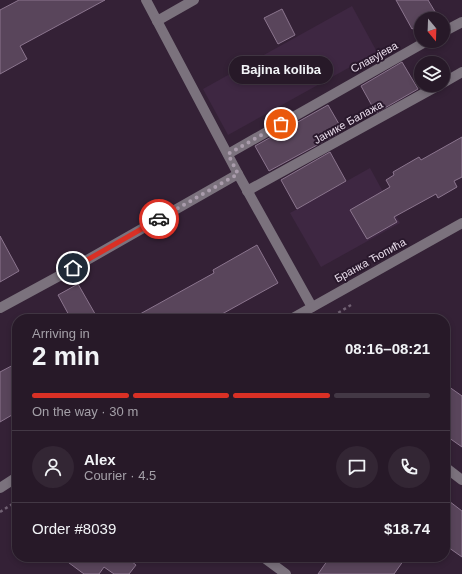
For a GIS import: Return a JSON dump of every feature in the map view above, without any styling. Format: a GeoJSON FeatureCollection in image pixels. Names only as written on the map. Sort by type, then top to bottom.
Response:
{"type":"FeatureCollection","features":[{"type":"Feature","properties":{"kind":"street"},"geometry":{"type":"LineString","coordinates":[[146,0],[247,191],[312,307]]}},
{"type":"Feature","properties":{"kind":"street"},"geometry":{"type":"LineString","coordinates":[[157,21],[194,0]]}},
{"type":"Feature","properties":{"kind":"street"},"geometry":{"type":"LineString","coordinates":[[450,28],[462,22]]}},
{"type":"Feature","properties":{"kind":"street","name":"Славујева"},"geometry":{"type":"LineString","coordinates":[[228,154],[416,48]]}},
{"type":"Feature","properties":{"kind":"street"},"geometry":{"type":"LineString","coordinates":[[450,79],[462,72]]}},
{"type":"Feature","properties":{"kind":"street","name":"Јанике Балажа"},"geometry":{"type":"LineString","coordinates":[[247,191],[426,92]]}},
{"type":"Feature","properties":{"kind":"street"},"geometry":{"type":"LineString","coordinates":[[0,308],[60,276],[238,174]]}},
{"type":"Feature","properties":{"kind":"street","name":"Бранка Ћопића"},"geometry":{"type":"LineString","coordinates":[[300,314],[462,223]]}},
{"type":"Feature","properties":{"kind":"street"},"geometry":{"type":"LineString","coordinates":[[450,471],[462,480]]}},
{"type":"Feature","properties":{"kind":"street"},"geometry":{"type":"LineString","coordinates":[[0,488],[12,480]]}},
{"type":"Feature","properties":{"kind":"street"},"geometry":{"type":"LineString","coordinates":[[270,562],[286,574]]}},
{"type":"Feature","properties":{"kind":"path"},"geometry":{"type":"LineString","coordinates":[[0,512],[12,504]]}},
{"type":"Feature","properties":{"kind":"shaded area"},"geometry":{"type":"Polygon","coordinates":[[[352,6],[377,52],[228,135],[203,89],[352,6]]]}},
{"type":"Feature","properties":{"kind":"shaded area"},"geometry":{"type":"Polygon","coordinates":[[[370,168],[400,223],[321,267],[290,213],[370,168]]]}},
{"type":"Feature","properties":{"kind":"building"},"geometry":{"type":"Polygon","coordinates":[[[19,0],[105,0],[20,46],[27,59],[0,74],[0,10],[19,0]]]}},
{"type":"Feature","properties":{"kind":"building"},"geometry":{"type":"Polygon","coordinates":[[[396,0],[428,0],[435,12],[414,12],[414,28],[412,29],[396,0]]]}},
{"type":"Feature","properties":{"kind":"building"},"geometry":{"type":"Polygon","coordinates":[[[282,9],[295,35],[278,44],[264,18],[282,9]]]}},
{"type":"Feature","properties":{"kind":"building"},"geometry":{"type":"Polygon","coordinates":[[[402,62],[414,82],[414,91],[376,113],[361,86],[402,62]]]}},
{"type":"Feature","properties":{"kind":"building"},"geometry":{"type":"Polygon","coordinates":[[[328,105],[343,131],[269,171],[255,146],[328,105]]]}},
{"type":"Feature","properties":{"kind":"building"},"geometry":{"type":"Polygon","coordinates":[[[462,137],[462,177],[454,181],[457,187],[438,198],[436,194],[394,217],[397,222],[367,239],[350,210],[390,187],[386,180],[394,175],[393,172],[419,157],[421,160],[462,137]]]}},
{"type":"Feature","properties":{"kind":"building"},"geometry":{"type":"Polygon","coordinates":[[[330,152],[346,181],[297,209],[281,180],[330,152]]]}},
{"type":"Feature","properties":{"kind":"building"},"geometry":{"type":"Polygon","coordinates":[[[0,236],[19,271],[0,282],[0,236]]]}},
{"type":"Feature","properties":{"kind":"building"},"geometry":{"type":"Polygon","coordinates":[[[257,245],[278,283],[222,314],[140,314],[214,273],[213,270],[257,245]]]}},
{"type":"Feature","properties":{"kind":"building"},"geometry":{"type":"Polygon","coordinates":[[[78,284],[95,314],[68,314],[58,295],[78,284]]]}},
{"type":"Feature","properties":{"kind":"building"},"geometry":{"type":"Polygon","coordinates":[[[12,366],[12,415],[0,422],[0,372],[12,366]]]}},
{"type":"Feature","properties":{"kind":"building"},"geometry":{"type":"Polygon","coordinates":[[[450,388],[462,396],[462,447],[450,439],[450,388]]]}},
{"type":"Feature","properties":{"kind":"building"},"geometry":{"type":"Polygon","coordinates":[[[450,502],[462,511],[462,557],[450,549],[450,502]]]}},
{"type":"Feature","properties":{"kind":"building"},"geometry":{"type":"Polygon","coordinates":[[[68,562],[132,562],[136,565],[129,574],[114,574],[104,567],[99,574],[84,574],[68,562]]]}},
{"type":"Feature","properties":{"kind":"building"},"geometry":{"type":"Polygon","coordinates":[[[326,562],[402,562],[394,574],[318,574],[326,562]]]}},
{"type":"Feature","properties":{"kind":"way so far"},"geometry":{"type":"LineString","coordinates":[[159,219],[238,174],[228,154],[281,124]]}},
{"type":"Feature","properties":{"kind":"place","name":"Bajina koliba"},"geometry":{"type":"Point","coordinates":[281,124]}},
{"type":"Feature","properties":{"kind":"route"},"geometry":{"type":"LineString","coordinates":[[73,268],[159,219]]}}]}
